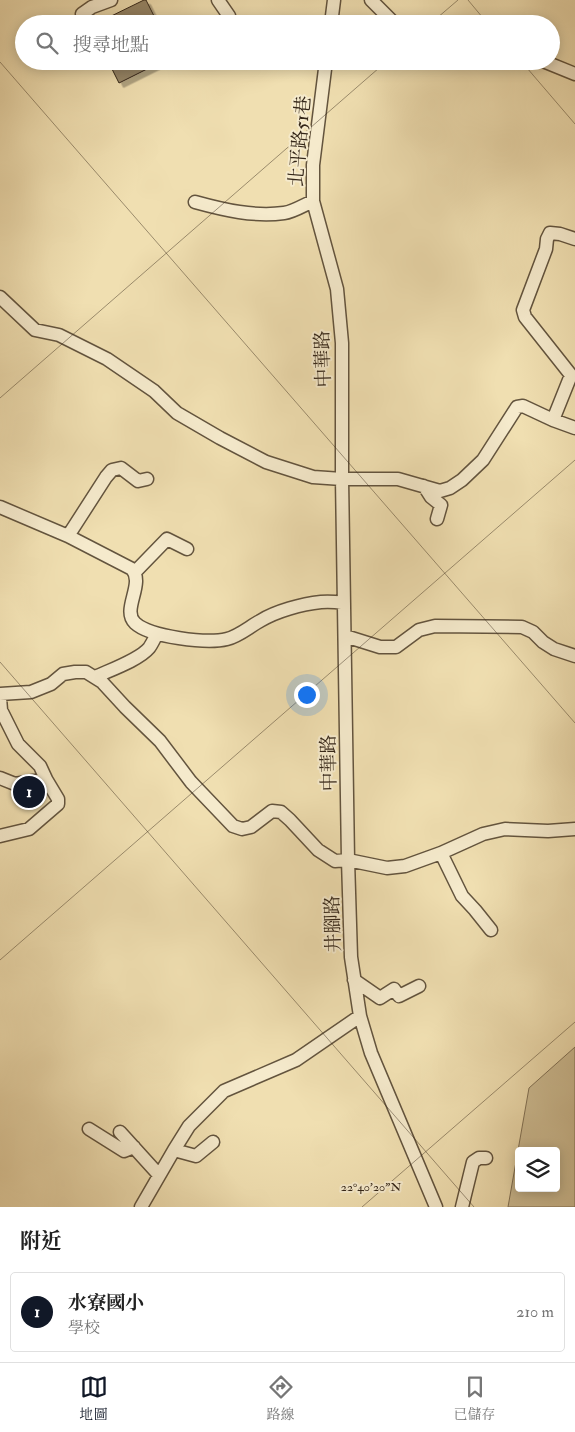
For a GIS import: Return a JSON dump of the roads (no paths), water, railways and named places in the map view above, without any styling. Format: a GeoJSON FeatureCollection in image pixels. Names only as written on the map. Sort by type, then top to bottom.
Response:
{"type":"FeatureCollection","features":[{"type":"Feature","properties":{"kind":"street"},"geometry":{"type":"LineString","coordinates":[[82,14],[92,7],[111,0]]}},
{"type":"Feature","properties":{"kind":"street"},"geometry":{"type":"LineString","coordinates":[[218,0],[228,15]]}},
{"type":"Feature","properties":{"kind":"street"},"geometry":{"type":"LineString","coordinates":[[332,15],[334,0]]}},
{"type":"Feature","properties":{"kind":"street"},"geometry":{"type":"LineString","coordinates":[[371,0],[386,15]]}},
{"type":"Feature","properties":{"kind":"street"},"geometry":{"type":"LineString","coordinates":[[560,68],[575,74]]}},
{"type":"Feature","properties":{"kind":"street","name":"北平路51巷"},"geometry":{"type":"LineString","coordinates":[[318,224],[313,201],[312,165],[325,70]]}},
{"type":"Feature","properties":{"kind":"street"},"geometry":{"type":"LineString","coordinates":[[195,202],[234,212],[264,214],[285,213],[313,201]]}},
{"type":"Feature","properties":{"kind":"street","name":"中華路"},"geometry":{"type":"LineString","coordinates":[[318,224],[337,289],[342,343],[342,479],[348,860]]}},
{"type":"Feature","properties":{"kind":"street"},"geometry":{"type":"LineString","coordinates":[[552,420],[571,375],[525,317],[522,310],[550,234],[560,234],[575,239]]}},
{"type":"Feature","properties":{"kind":"street"},"geometry":{"type":"LineString","coordinates":[[0,297],[35,330],[60,335],[107,359],[154,391],[177,413],[220,438],[266,462],[313,477],[398,479],[440,491],[450,488],[462,480],[483,460],[517,407],[524,406],[552,420],[575,428]]}},
{"type":"Feature","properties":{"kind":"street"},"geometry":{"type":"LineString","coordinates":[[68,536],[112,470],[121,468],[138,481],[147,478]]}},
{"type":"Feature","properties":{"kind":"street"},"geometry":{"type":"LineString","coordinates":[[424,486],[430,497],[440,505],[437,519]]}},
{"type":"Feature","properties":{"kind":"street"},"geometry":{"type":"LineString","coordinates":[[0,507],[68,536],[132,569],[135,572],[136,582],[130,611],[131,618],[135,623],[157,634],[188,640],[225,640],[238,635],[261,620],[282,611],[322,602],[344,603]]}},
{"type":"Feature","properties":{"kind":"street"},"geometry":{"type":"LineString","coordinates":[[135,572],[167,539],[187,550]]}},
{"type":"Feature","properties":{"kind":"street"},"geometry":{"type":"LineString","coordinates":[[345,636],[380,647],[396,647],[419,630],[435,626],[522,627],[533,632],[554,649],[575,656]]}},
{"type":"Feature","properties":{"kind":"street"},"geometry":{"type":"LineString","coordinates":[[95,676],[122,665],[144,653],[150,647],[157,634]]}},
{"type":"Feature","properties":{"kind":"street"},"geometry":{"type":"LineString","coordinates":[[0,694],[31,692],[51,684],[63,674],[86,672],[95,676],[160,741],[191,782],[233,826],[242,829],[251,827],[272,811],[281,812],[326,856],[336,861],[348,860],[387,868],[404,866],[441,853],[483,834],[505,829],[548,831],[575,828]]}},
{"type":"Feature","properties":{"kind":"street"},"geometry":{"type":"LineString","coordinates":[[0,698],[1,710],[18,744],[40,766],[58,799],[58,804],[29,829],[0,836]]}},
{"type":"Feature","properties":{"kind":"street"},"geometry":{"type":"LineString","coordinates":[[0,778],[15,784],[46,779]]}},
{"type":"Feature","properties":{"kind":"street"},"geometry":{"type":"LineString","coordinates":[[441,853],[462,896],[476,910],[491,930]]}},
{"type":"Feature","properties":{"kind":"street","name":"井腳路"},"geometry":{"type":"LineString","coordinates":[[348,860],[352,957],[360,1016],[371,1052],[436,1207]]}},
{"type":"Feature","properties":{"kind":"street"},"geometry":{"type":"LineString","coordinates":[[354,980],[380,998],[394,989],[399,996],[419,986]]}},
{"type":"Feature","properties":{"kind":"street"},"geometry":{"type":"LineString","coordinates":[[141,1207],[189,1126],[224,1091],[296,1060],[360,1016]]}},
{"type":"Feature","properties":{"kind":"street"},"geometry":{"type":"LineString","coordinates":[[89,1129],[124,1152],[134,1147]]}},
{"type":"Feature","properties":{"kind":"street"},"geometry":{"type":"LineString","coordinates":[[120,1132],[159,1174]]}},
{"type":"Feature","properties":{"kind":"street"},"geometry":{"type":"LineString","coordinates":[[174,1150],[196,1156],[213,1142]]}},
{"type":"Feature","properties":{"kind":"street"},"geometry":{"type":"LineString","coordinates":[[462,1207],[473,1162],[479,1158],[486,1158]]}},
{"type":"Feature","properties":{"kind":"place","name":"水寮國小"},"geometry":{"type":"Point","coordinates":[29,792]}}]}
